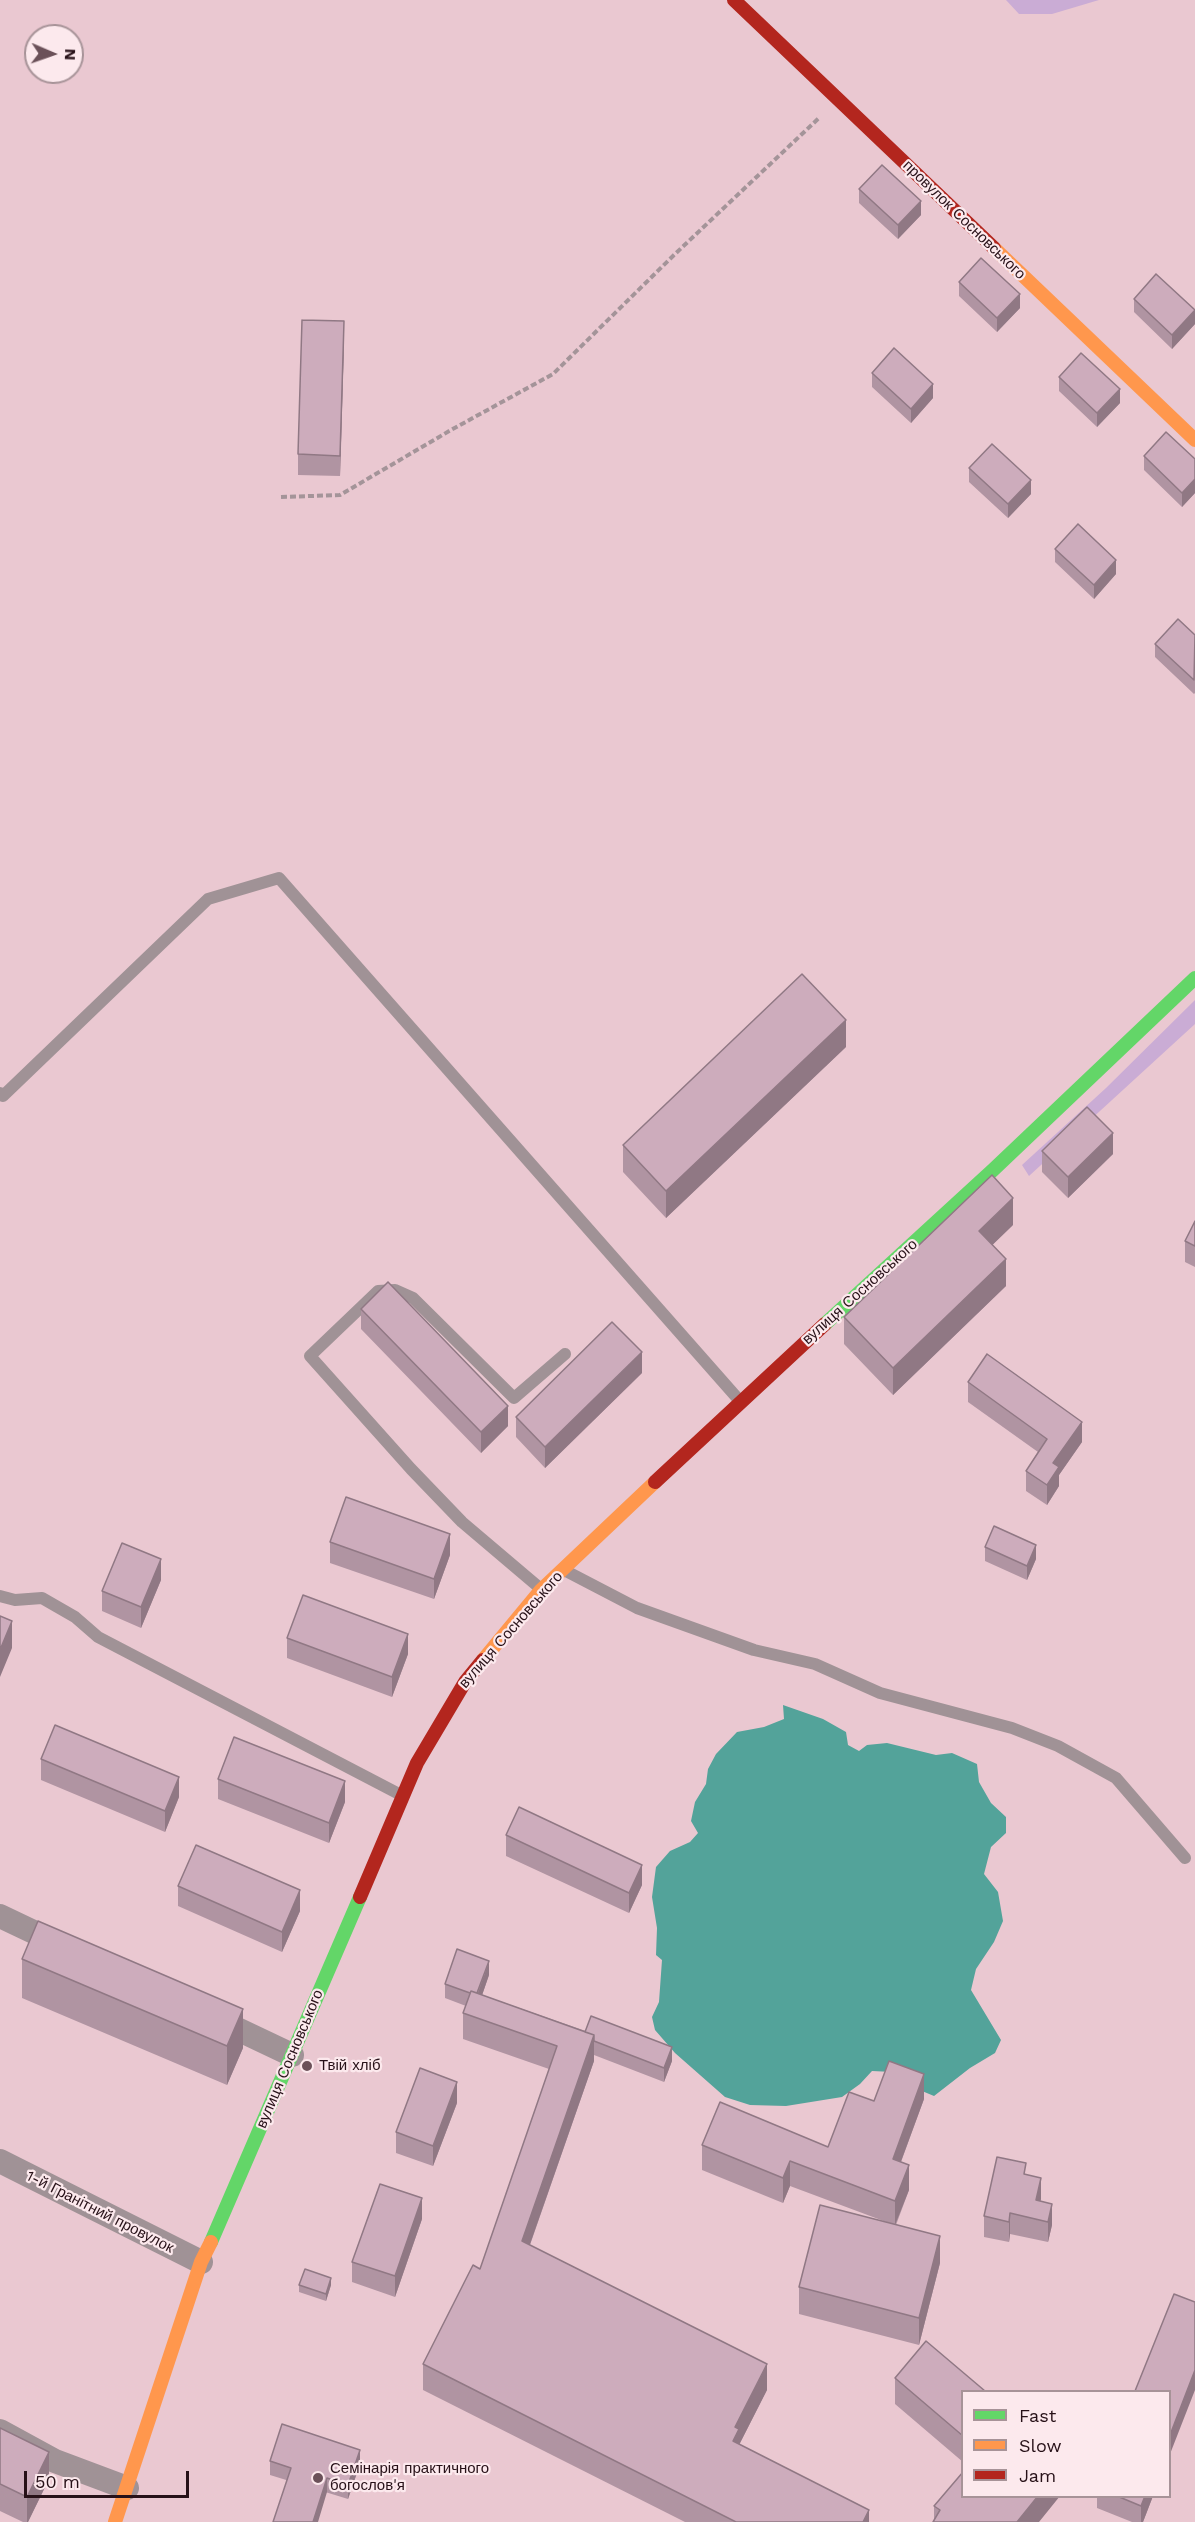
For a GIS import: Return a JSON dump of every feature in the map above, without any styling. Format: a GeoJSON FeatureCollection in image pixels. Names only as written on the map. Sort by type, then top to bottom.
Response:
{"type":"FeatureCollection","features":[{"type":"Feature","properties":{"kind":"street","name":"провулок Сосновського"},"geometry":{"type":"LineString","coordinates":[[734,0],[1195,440]]}},
{"type":"Feature","properties":{"kind":"street","name":"вулиця Сосновського"},"geometry":{"type":"LineString","coordinates":[[115,2522],[201,2262],[224,2216],[402,1795],[417,1763],[465,1682],[542,1590],[562,1570],[740,1401],[993,1170],[1195,978]]}},
{"type":"Feature","properties":{"kind":"street"},"geometry":{"type":"LineString","coordinates":[[0,1916],[87,1957]]}},
{"type":"Feature","properties":{"kind":"street"},"geometry":{"type":"LineString","coordinates":[[195,2009],[292,2055]]}},
{"type":"Feature","properties":{"kind":"street","name":"1-й Гранітний провулок"},"geometry":{"type":"LineString","coordinates":[[0,2161],[201,2262]]}},
{"type":"Feature","properties":{"kind":"street"},"geometry":{"type":"LineString","coordinates":[[0,2431],[55,2461],[127,2488]]}},
{"type":"Feature","properties":{"kind":"lane"},"geometry":{"type":"LineString","coordinates":[[0,1093],[3,1096],[208,899],[279,878],[740,1401]]}},
{"type":"Feature","properties":{"kind":"lane"},"geometry":{"type":"LineString","coordinates":[[542,1590],[462,1522],[411,1469],[310,1356],[378,1291],[395,1290],[413,1298],[514,1398],[565,1354]]}},
{"type":"Feature","properties":{"kind":"lane"},"geometry":{"type":"LineString","coordinates":[[562,1570],[637,1608],[754,1650],[815,1664],[880,1693],[1012,1728],[1058,1746],[1116,1778],[1185,1858]]}},
{"type":"Feature","properties":{"kind":"lane"},"geometry":{"type":"LineString","coordinates":[[0,1596],[15,1600],[42,1598],[75,1617],[98,1637],[402,1795]]}},
{"type":"Feature","properties":{"kind":"path"},"geometry":{"type":"LineString","coordinates":[[281,496],[340,495],[553,374],[838,99]]}},
{"type":"Feature","properties":{"kind":"shaded area"},"geometry":{"type":"Polygon","coordinates":[[[1006,0],[1099,0],[1052,14],[1019,14],[1006,0]]]}},
{"type":"Feature","properties":{"kind":"shaded area"},"geometry":{"type":"Polygon","coordinates":[[[1195,1000],[1195,1024],[1029,1176],[1022,1165],[1106,1088],[1195,1000]]]}},
{"type":"Feature","properties":{"kind":"shaded area"},"geometry":{"type":"Polygon","coordinates":[[[783,1705],[823,1719],[846,1732],[848,1745],[859,1751],[867,1745],[887,1743],[936,1755],[952,1753],[977,1764],[979,1782],[991,1803],[1006,1817],[1006,1833],[991,1847],[984,1874],[998,1892],[1003,1921],[994,1942],[976,1969],[971,1990],[1001,2040],[995,2053],[970,2068],[934,2096],[893,2072],[872,2071],[860,2084],[842,2097],[786,2106],[750,2105],[725,2097],[675,2053],[655,2030],[652,2017],[659,2002],[662,1960],[656,1955],[657,1928],[652,1897],[656,1867],[670,1851],[690,1842],[698,1833],[691,1821],[695,1802],[706,1784],[708,1769],[716,1754],[737,1732],[764,1727],[784,1719],[783,1705]]]}},
{"type":"Feature","properties":{"kind":"building"},"geometry":{"type":"Polygon","coordinates":[[[882,165],[921,201],[898,225],[859,189],[882,165]]]}},
{"type":"Feature","properties":{"kind":"building"},"geometry":{"type":"Polygon","coordinates":[[[981,258],[1020,294],[997,318],[959,282],[981,258]]]}},
{"type":"Feature","properties":{"kind":"building"},"geometry":{"type":"Polygon","coordinates":[[[1156,274],[1195,310],[1172,335],[1134,299],[1156,274]]]}},
{"type":"Feature","properties":{"kind":"building"},"geometry":{"type":"Polygon","coordinates":[[[302,320],[344,321],[340,456],[298,454],[302,320]]]}},
{"type":"Feature","properties":{"kind":"building"},"geometry":{"type":"Polygon","coordinates":[[[894,348],[933,384],[911,409],[872,373],[894,348]]]}},
{"type":"Feature","properties":{"kind":"building"},"geometry":{"type":"Polygon","coordinates":[[[1081,353],[1120,389],[1097,413],[1059,377],[1081,353]]]}},
{"type":"Feature","properties":{"kind":"building"},"geometry":{"type":"Polygon","coordinates":[[[1166,432],[1195,459],[1195,479],[1182,493],[1144,456],[1166,432]]]}},
{"type":"Feature","properties":{"kind":"building"},"geometry":{"type":"Polygon","coordinates":[[[992,444],[1031,480],[1008,504],[969,468],[992,444]]]}},
{"type":"Feature","properties":{"kind":"building"},"geometry":{"type":"Polygon","coordinates":[[[1078,524],[1116,560],[1094,585],[1055,549],[1078,524]]]}},
{"type":"Feature","properties":{"kind":"building"},"geometry":{"type":"Polygon","coordinates":[[[1178,619],[1195,635],[1194,680],[1155,644],[1178,619]]]}},
{"type":"Feature","properties":{"kind":"building"},"geometry":{"type":"Polygon","coordinates":[[[802,974],[846,1020],[666,1191],[623,1145],[802,974]]]}},
{"type":"Feature","properties":{"kind":"building"},"geometry":{"type":"Polygon","coordinates":[[[1087,1107],[1113,1133],[1068,1177],[1042,1151],[1087,1107]]]}},
{"type":"Feature","properties":{"kind":"building"},"geometry":{"type":"Polygon","coordinates":[[[992,1175],[1013,1198],[979,1231],[1006,1259],[893,1368],[844,1317],[992,1175]]]}},
{"type":"Feature","properties":{"kind":"building"},"geometry":{"type":"Polygon","coordinates":[[[1195,1221],[1195,1246],[1185,1241],[1195,1221]]]}},
{"type":"Feature","properties":{"kind":"building"},"geometry":{"type":"Polygon","coordinates":[[[388,1282],[508,1406],[481,1432],[361,1309],[388,1282]]]}},
{"type":"Feature","properties":{"kind":"building"},"geometry":{"type":"Polygon","coordinates":[[[612,1322],[642,1352],[545,1447],[516,1417],[612,1322]]]}},
{"type":"Feature","properties":{"kind":"building"},"geometry":{"type":"Polygon","coordinates":[[[987,1354],[1082,1422],[1053,1463],[1059,1467],[1047,1485],[1026,1471],[1047,1439],[968,1382],[987,1354]]]}},
{"type":"Feature","properties":{"kind":"building"},"geometry":{"type":"Polygon","coordinates":[[[346,1497],[450,1534],[434,1579],[330,1542],[346,1497]]]}},
{"type":"Feature","properties":{"kind":"building"},"geometry":{"type":"Polygon","coordinates":[[[994,1526],[1036,1545],[1027,1566],[985,1547],[994,1526]]]}},
{"type":"Feature","properties":{"kind":"building"},"geometry":{"type":"Polygon","coordinates":[[[122,1543],[161,1559],[141,1607],[102,1591],[122,1543]]]}},
{"type":"Feature","properties":{"kind":"building"},"geometry":{"type":"Polygon","coordinates":[[[303,1595],[408,1634],[392,1677],[287,1638],[303,1595]]]}},
{"type":"Feature","properties":{"kind":"building"},"geometry":{"type":"Polygon","coordinates":[[[0,1616],[12,1621],[0,1650],[0,1616]]]}},
{"type":"Feature","properties":{"kind":"building"},"geometry":{"type":"Polygon","coordinates":[[[55,1725],[179,1777],[165,1811],[41,1759],[55,1725]]]}},
{"type":"Feature","properties":{"kind":"building"},"geometry":{"type":"Polygon","coordinates":[[[234,1737],[345,1781],[329,1823],[218,1779],[234,1737]]]}},
{"type":"Feature","properties":{"kind":"building"},"geometry":{"type":"Polygon","coordinates":[[[519,1807],[642,1865],[629,1893],[506,1835],[519,1807]]]}},
{"type":"Feature","properties":{"kind":"building"},"geometry":{"type":"Polygon","coordinates":[[[196,1845],[300,1890],[282,1932],[178,1886],[196,1845]]]}},
{"type":"Feature","properties":{"kind":"building"},"geometry":{"type":"Polygon","coordinates":[[[38,1921],[243,2009],[227,2046],[22,1959],[38,1921]]]}},
{"type":"Feature","properties":{"kind":"building"},"geometry":{"type":"Polygon","coordinates":[[[457,1949],[489,1961],[477,1993],[471,1991],[470,1993],[445,1984],[457,1949]]]}},
{"type":"Feature","properties":{"kind":"building"},"geometry":{"type":"Polygon","coordinates":[[[471,1991],[594,2035],[522,2241],[767,2364],[735,2427],[739,2429],[733,2441],[869,2510],[863,2522],[736,2522],[423,2364],[473,2265],[480,2269],[557,2046],[463,2013],[471,1991]]]}},
{"type":"Feature","properties":{"kind":"building"},"geometry":{"type":"Polygon","coordinates":[[[591,2016],[672,2047],[664,2068],[594,2041],[594,2035],[585,2032],[591,2016]]]}},
{"type":"Feature","properties":{"kind":"building"},"geometry":{"type":"Polygon","coordinates":[[[889,2061],[924,2074],[893,2159],[909,2165],[895,2201],[790,2161],[783,2178],[702,2145],[720,2102],[828,2147],[849,2092],[874,2101],[889,2061]]]}},
{"type":"Feature","properties":{"kind":"building"},"geometry":{"type":"Polygon","coordinates":[[[420,2068],[457,2082],[433,2146],[396,2132],[420,2068]]]}},
{"type":"Feature","properties":{"kind":"building"},"geometry":{"type":"Polygon","coordinates":[[[997,2157],[1026,2163],[1024,2174],[1041,2178],[1036,2200],[1052,2204],[1048,2222],[1010,2213],[1009,2222],[984,2216],[997,2157]]]}},
{"type":"Feature","properties":{"kind":"building"},"geometry":{"type":"Polygon","coordinates":[[[380,2184],[422,2198],[395,2276],[352,2262],[380,2184]]]}},
{"type":"Feature","properties":{"kind":"building"},"geometry":{"type":"Polygon","coordinates":[[[820,2205],[940,2236],[919,2318],[799,2287],[820,2205]]]}},
{"type":"Feature","properties":{"kind":"building"},"geometry":{"type":"Polygon","coordinates":[[[305,2269],[331,2278],[326,2294],[299,2285],[305,2269]]]}},
{"type":"Feature","properties":{"kind":"building"},"geometry":{"type":"Polygon","coordinates":[[[1174,2294],[1195,2302],[1195,2370],[1171,2432],[1171,2390],[1135,2390],[1174,2294]]]}},
{"type":"Feature","properties":{"kind":"building"},"geometry":{"type":"Polygon","coordinates":[[[926,2341],[984,2390],[961,2390],[961,2434],[895,2378],[926,2341]]]}},
{"type":"Feature","properties":{"kind":"building","name":"Семінарія практичного богослов'я"},"geometry":{"type":"Polygon","coordinates":[[[282,2424],[360,2450],[348,2485],[327,2478],[313,2522],[273,2522],[291,2468],[270,2461],[282,2424]]]}},
{"type":"Feature","properties":{"kind":"building"},"geometry":{"type":"Polygon","coordinates":[[[0,2428],[49,2452],[27,2497],[0,2484],[0,2428]]]}},
{"type":"Feature","properties":{"kind":"building"},"geometry":{"type":"Polygon","coordinates":[[[961,2474],[961,2498],[1036,2498],[1017,2522],[933,2522],[940,2510],[934,2506],[961,2474]]]}},
{"type":"Feature","properties":{"kind":"building"},"geometry":{"type":"Polygon","coordinates":[[[1122,2498],[1144,2498],[1141,2506],[1122,2498]]]}},
{"type":"Feature","properties":{"kind":"traffic: fast"},"geometry":{"type":"LineString","coordinates":[[825,1324],[993,1170],[1195,978]]}},
{"type":"Feature","properties":{"kind":"traffic: fast"},"geometry":{"type":"LineString","coordinates":[[211,2242],[360,1897]]}},
{"type":"Feature","properties":{"kind":"traffic: slow"},"geometry":{"type":"LineString","coordinates":[[994,248],[1195,440]]}},
{"type":"Feature","properties":{"kind":"traffic: slow"},"geometry":{"type":"LineString","coordinates":[[483,1660],[541,1590],[655,1482]]}},
{"type":"Feature","properties":{"kind":"traffic: slow"},"geometry":{"type":"LineString","coordinates":[[115,2522],[201,2262],[211,2242]]}},
{"type":"Feature","properties":{"kind":"traffic: jam"},"geometry":{"type":"LineString","coordinates":[[734,0],[994,248]]}},
{"type":"Feature","properties":{"kind":"traffic: jam"},"geometry":{"type":"LineString","coordinates":[[655,1482],[825,1324]]}},
{"type":"Feature","properties":{"kind":"traffic: jam"},"geometry":{"type":"LineString","coordinates":[[360,1897],[417,1763],[465,1682],[483,1660]]}},
{"type":"Feature","properties":{"kind":"place","name":"Твій хліб"},"geometry":{"type":"Point","coordinates":[307,2066]}},
{"type":"Feature","properties":{"kind":"place","name":"Семінарія практичного богослов'я"},"geometry":{"type":"Point","coordinates":[318,2478]}}]}
